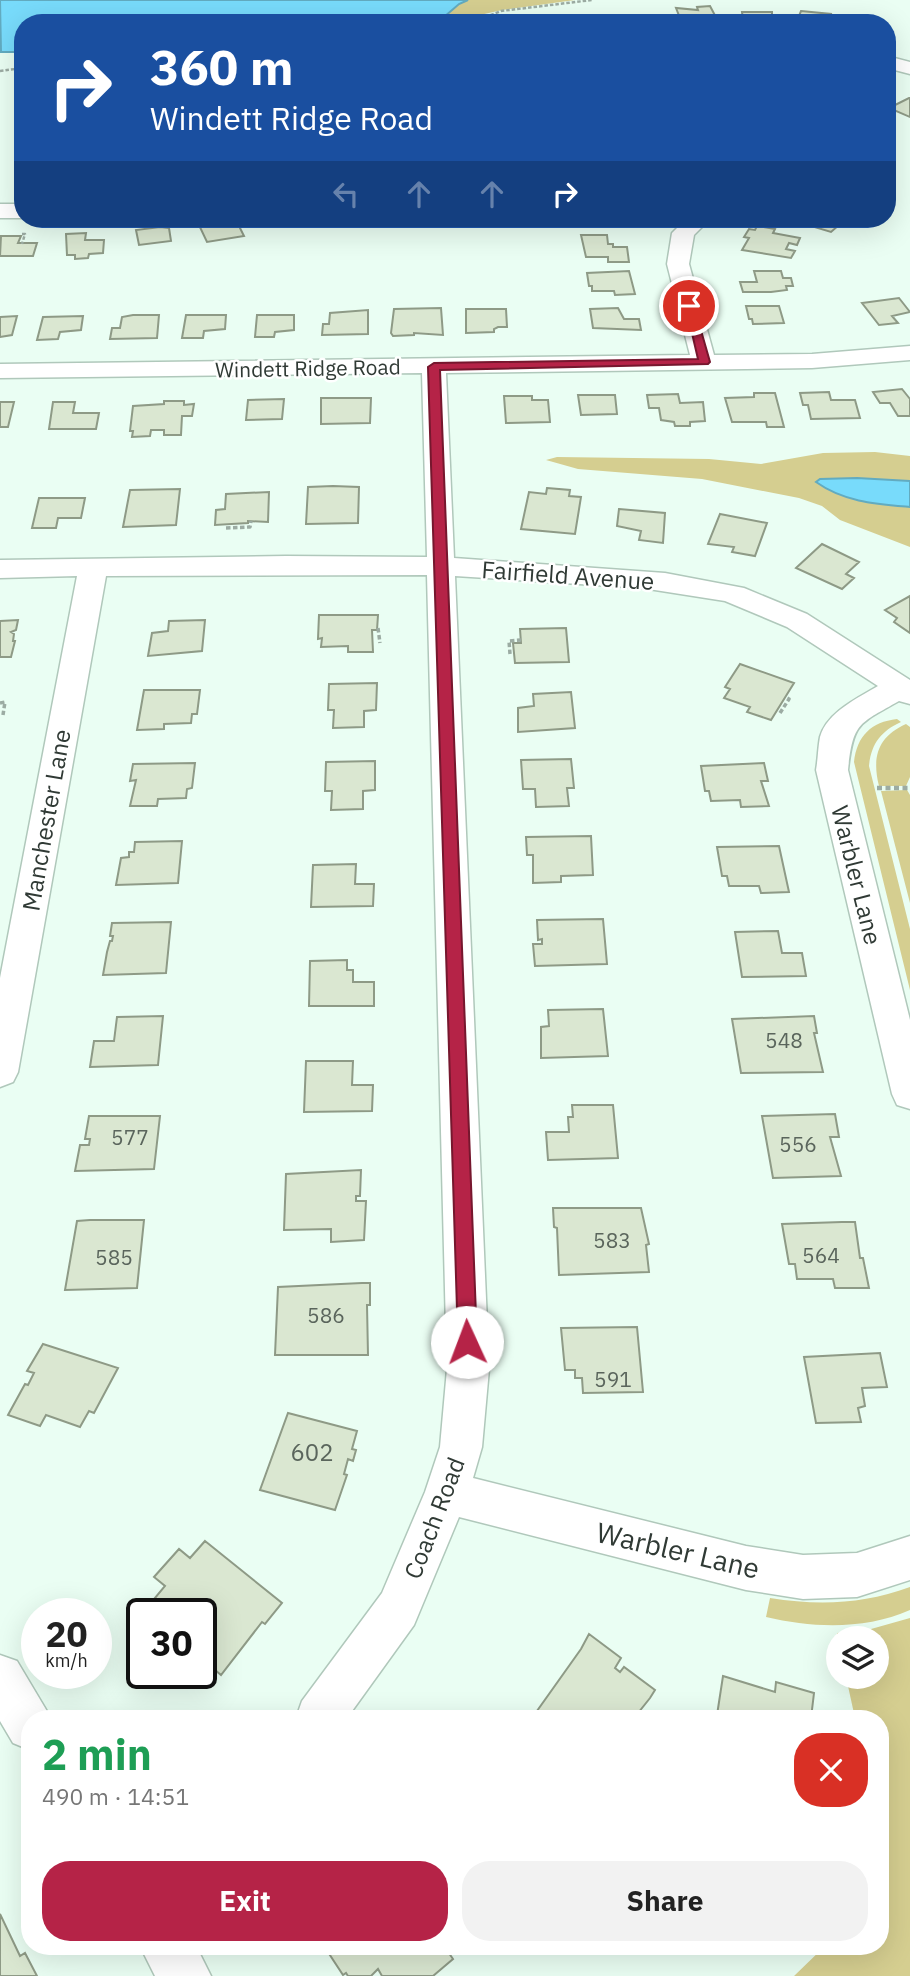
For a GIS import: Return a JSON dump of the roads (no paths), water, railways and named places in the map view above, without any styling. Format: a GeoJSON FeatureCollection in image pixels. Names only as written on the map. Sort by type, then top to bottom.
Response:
{"type":"FeatureCollection","features":[{"type":"Feature","properties":{"kind":"street"},"geometry":{"type":"LineString","coordinates":[[689,228],[683,233],[678,264],[704,362]]}},
{"type":"Feature","properties":{"kind":"street","name":"Windett Ridge Road"},"geometry":{"type":"LineString","coordinates":[[0,371],[812,360],[910,353]]}},
{"type":"Feature","properties":{"kind":"street","name":"Coach Road"},"geometry":{"type":"LineString","coordinates":[[325,1710],[398,1609],[447,1493],[461,1447],[468,1369],[434,367]]}},
{"type":"Feature","properties":{"kind":"street","name":"Fairfield Avenue"},"geometry":{"type":"LineString","coordinates":[[0,569],[441,566],[667,582],[711,589],[753,601],[793,617],[905,691]]}},
{"type":"Feature","properties":{"kind":"street","name":"Manchester Lane"},"geometry":{"type":"LineString","coordinates":[[0,1072],[93,568]]}},
{"type":"Feature","properties":{"kind":"street","name":"Warbler Lane"},"geometry":{"type":"LineString","coordinates":[[905,691],[855,713],[836,735],[832,770],[910,1094]]}},
{"type":"Feature","properties":{"kind":"street","name":"Warbler Lane"},"geometry":{"type":"LineString","coordinates":[[447,1493],[746,1568],[803,1577],[857,1576],[910,1558]]}},
{"type":"Feature","properties":{"kind":"street"},"geometry":{"type":"LineString","coordinates":[[0,1678],[21,1712]]}},
{"type":"Feature","properties":{"kind":"street"},"geometry":{"type":"LineString","coordinates":[[172,1955],[185,1976]]}},
{"type":"Feature","properties":{"kind":"water"},"geometry":{"type":"Polygon","coordinates":[[[0,0],[468,0],[447,14],[14,14],[14,52],[1,52],[0,0]]]}},
{"type":"Feature","properties":{"kind":"water"},"geometry":{"type":"Polygon","coordinates":[[[820,479],[910,481],[910,507],[849,498],[816,482],[820,479]]]}}]}
